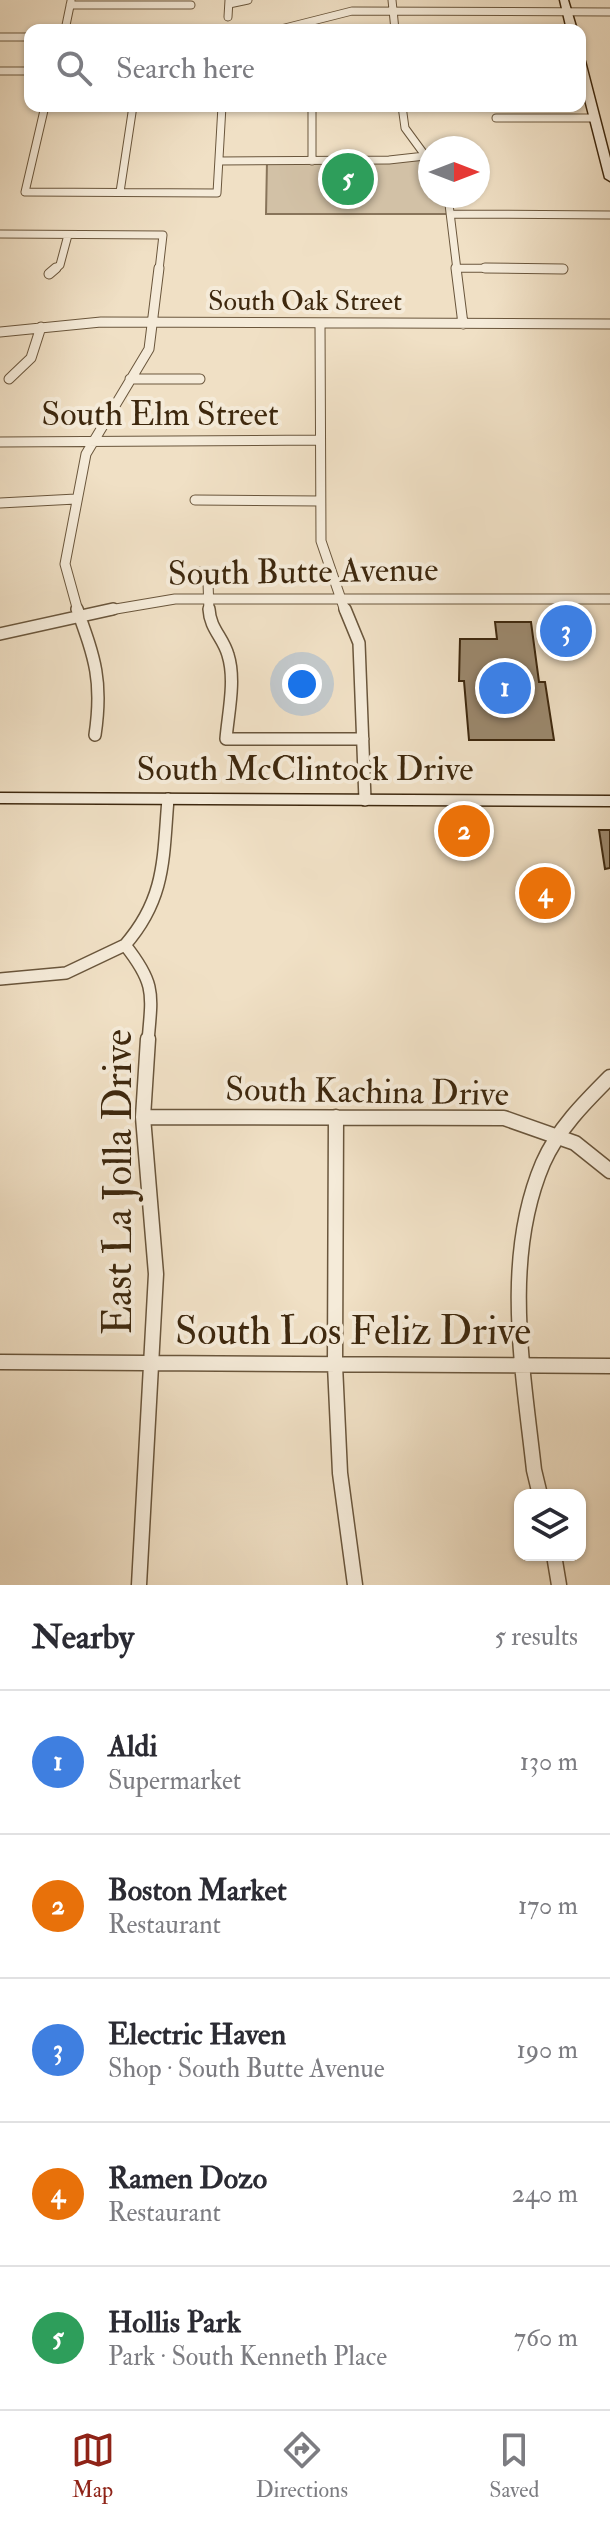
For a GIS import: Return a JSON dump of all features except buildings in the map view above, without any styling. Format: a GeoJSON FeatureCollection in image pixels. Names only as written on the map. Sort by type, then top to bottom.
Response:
{"type":"FeatureCollection","features":[{"type":"Feature","properties":{"kind":"main road"},"geometry":{"type":"LineString","coordinates":[[564,0],[570,24]]}},
{"type":"Feature","properties":{"kind":"main road"},"geometry":{"type":"LineString","coordinates":[[586,91],[610,178]]}},
{"type":"Feature","properties":{"kind":"main road","name":"South McClintock Drive"},"geometry":{"type":"LineString","coordinates":[[0,798],[610,801]]}},
{"type":"Feature","properties":{"kind":"street"},"geometry":{"type":"LineString","coordinates":[[228,17],[229,2],[248,0]]}},
{"type":"Feature","properties":{"kind":"street"},"geometry":{"type":"LineString","coordinates":[[392,0],[394,24]]}},
{"type":"Feature","properties":{"kind":"street"},"geometry":{"type":"LineString","coordinates":[[66,24],[71,3],[191,5]]}},
{"type":"Feature","properties":{"kind":"street"},"geometry":{"type":"LineString","coordinates":[[296,24],[334,13],[610,12]]}},
{"type":"Feature","properties":{"kind":"street"},"geometry":{"type":"LineString","coordinates":[[0,37],[24,37]]}},
{"type":"Feature","properties":{"kind":"street"},"geometry":{"type":"LineString","coordinates":[[0,71],[24,71]]}},
{"type":"Feature","properties":{"kind":"street"},"geometry":{"type":"LineString","coordinates":[[44,112],[25,192],[217,193],[222,112]]}},
{"type":"Feature","properties":{"kind":"street"},"geometry":{"type":"LineString","coordinates":[[120,192],[132,112]]}},
{"type":"Feature","properties":{"kind":"street"},"geometry":{"type":"LineString","coordinates":[[312,112],[312,161]]}},
{"type":"Feature","properties":{"kind":"street"},"geometry":{"type":"LineString","coordinates":[[403,112],[405,128],[418,146]]}},
{"type":"Feature","properties":{"kind":"street"},"geometry":{"type":"LineString","coordinates":[[496,118],[595,118]]}},
{"type":"Feature","properties":{"kind":"street"},"geometry":{"type":"LineString","coordinates":[[219,161],[418,159]]}},
{"type":"Feature","properties":{"kind":"street"},"geometry":{"type":"LineString","coordinates":[[450,208],[463,324]]}},
{"type":"Feature","properties":{"kind":"street"},"geometry":{"type":"LineString","coordinates":[[451,214],[610,215]]}},
{"type":"Feature","properties":{"kind":"street"},"geometry":{"type":"LineString","coordinates":[[0,234],[163,235],[149,349],[93,439],[80,470],[65,564],[95,658],[101,695],[95,735]]}},
{"type":"Feature","properties":{"kind":"street"},"geometry":{"type":"LineString","coordinates":[[49,274],[60,265],[68,235]]}},
{"type":"Feature","properties":{"kind":"street"},"geometry":{"type":"LineString","coordinates":[[457,268],[563,269]]}},
{"type":"Feature","properties":{"kind":"street","name":"South Oak Street"},"geometry":{"type":"LineString","coordinates":[[0,332],[77,323],[153,322],[610,324]]}},
{"type":"Feature","properties":{"kind":"street"},"geometry":{"type":"LineString","coordinates":[[320,323],[321,541],[329,572],[359,643],[365,800]]}},
{"type":"Feature","properties":{"kind":"street"},"geometry":{"type":"LineString","coordinates":[[9,379],[31,358],[41,327]]}},
{"type":"Feature","properties":{"kind":"street"},"geometry":{"type":"LineString","coordinates":[[130,379],[200,379]]}},
{"type":"Feature","properties":{"kind":"street","name":"South Elm Street"},"geometry":{"type":"LineString","coordinates":[[0,442],[93,439],[319,440]]}},
{"type":"Feature","properties":{"kind":"street"},"geometry":{"type":"LineString","coordinates":[[0,503],[76,499]]}},
{"type":"Feature","properties":{"kind":"street"},"geometry":{"type":"LineString","coordinates":[[195,500],[320,501]]}},
{"type":"Feature","properties":{"kind":"street"},"geometry":{"type":"LineString","coordinates":[[199,572],[208,582],[210,625],[228,653],[231,669],[226,739],[363,739]]}},
{"type":"Feature","properties":{"kind":"street","name":"South Butte Avenue"},"geometry":{"type":"LineString","coordinates":[[0,634],[143,602],[207,598],[610,599]]}},
{"type":"Feature","properties":{"kind":"street"},"geometry":{"type":"LineString","coordinates":[[0,979],[62,975],[81,970],[125,945],[139,931],[158,898],[168,799]]}},
{"type":"Feature","properties":{"kind":"street","name":"East La Jolla Drive"},"geometry":{"type":"LineString","coordinates":[[125,945],[140,964],[152,989],[143,1117],[144,1154],[156,1237],[143,1585]]}},
{"type":"Feature","properties":{"kind":"street"},"geometry":{"type":"LineString","coordinates":[[539,1489],[516,1279],[522,1222],[557,1134],[610,1077]]}},
{"type":"Feature","properties":{"kind":"street","name":"South Kachina Drive"},"geometry":{"type":"LineString","coordinates":[[143,1117],[504,1118],[557,1134],[590,1150],[610,1171]]}},
{"type":"Feature","properties":{"kind":"street"},"geometry":{"type":"LineString","coordinates":[[336,1117],[335,1365],[340,1473],[355,1585]]}},
{"type":"Feature","properties":{"kind":"street","name":"South Los Feliz Drive"},"geometry":{"type":"LineString","coordinates":[[0,1362],[610,1366]]}},
{"type":"Feature","properties":{"kind":"street"},"geometry":{"type":"LineString","coordinates":[[555,1561],[559,1585]]}},
{"type":"Feature","properties":{"kind":"shaded area"},"geometry":{"type":"Polygon","coordinates":[[[418,156],[418,208],[450,208],[451,214],[266,214],[267,161],[418,156]]]}},
{"type":"Feature","properties":{"kind":"place","name":"Hollis Park"},"geometry":{"type":"Point","coordinates":[348,179]}},
{"type":"Feature","properties":{"kind":"place","name":"Electric Haven"},"geometry":{"type":"Point","coordinates":[566,631]}},
{"type":"Feature","properties":{"kind":"place","name":"Aldi"},"geometry":{"type":"Point","coordinates":[505,688]}},
{"type":"Feature","properties":{"kind":"place","name":"Boston Market"},"geometry":{"type":"Point","coordinates":[464,831]}},
{"type":"Feature","properties":{"kind":"place","name":"Ramen Dozo"},"geometry":{"type":"Point","coordinates":[545,893]}}]}
